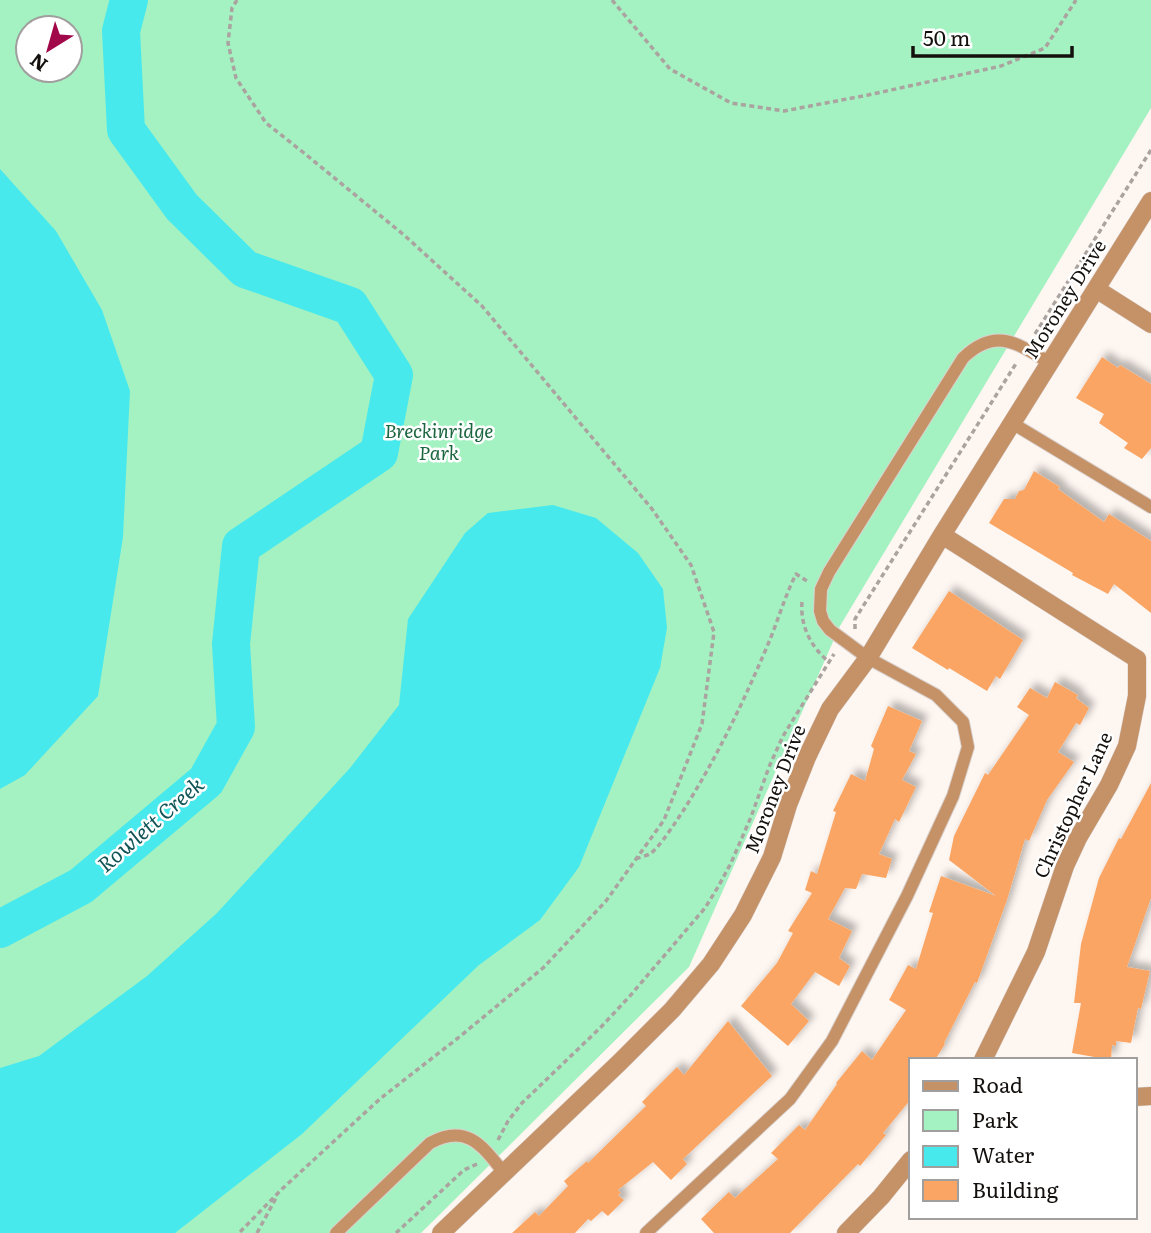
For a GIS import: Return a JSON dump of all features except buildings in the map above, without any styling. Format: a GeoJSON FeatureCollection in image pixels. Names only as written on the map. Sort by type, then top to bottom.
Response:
{"type":"FeatureCollection","features":[{"type":"Feature","properties":{"kind":"street","name":"Moroney Drive"},"geometry":{"type":"LineString","coordinates":[[441,1233],[620,1062],[672,1010],[711,964],[743,915],[772,857],[788,805],[830,709],[868,658],[1151,201]]}},
{"type":"Feature","properties":{"kind":"street"},"geometry":{"type":"LineString","coordinates":[[1096,289],[1151,324]]}},
{"type":"Feature","properties":{"kind":"street","name":"Christopher Lane"},"geometry":{"type":"LineString","coordinates":[[942,536],[1137,659],[1137,696],[1127,746],[1065,866],[1035,952],[988,1058]]}},
{"type":"Feature","properties":{"kind":"street"},"geometry":{"type":"LineString","coordinates":[[846,1233],[881,1197],[909,1162]]}},
{"type":"Feature","properties":{"kind":"lane"},"geometry":{"type":"LineString","coordinates":[[646,1233],[790,1099],[832,1041],[907,896],[953,796],[968,747],[963,722],[936,695],[868,658],[830,630],[820,611],[821,589],[963,358],[972,350],[995,340],[1017,343],[1050,363]]}},
{"type":"Feature","properties":{"kind":"lane"},"geometry":{"type":"LineString","coordinates":[[1012,423],[1151,507]]}},
{"type":"Feature","properties":{"kind":"lane"},"geometry":{"type":"LineString","coordinates":[[336,1233],[430,1143],[442,1136],[456,1134],[472,1139],[504,1173]]}},
{"type":"Feature","properties":{"kind":"path"},"geometry":{"type":"LineString","coordinates":[[237,0],[232,8],[228,43],[230,55],[236,78],[266,123],[404,235],[482,306],[652,509],[691,565],[714,632],[702,724],[664,820],[606,901],[543,968],[381,1098],[278,1193],[239,1233]]}},
{"type":"Feature","properties":{"kind":"path"},"geometry":{"type":"LineString","coordinates":[[612,0],[670,69],[731,103],[784,111],[1001,66],[1045,48],[1076,0]]}},
{"type":"Feature","properties":{"kind":"path"},"geometry":{"type":"LineString","coordinates":[[396,1233],[464,1170],[475,1166],[488,1153],[522,1102],[601,1027],[705,908],[731,863],[783,736],[829,662],[855,629],[855,619],[1151,149]]}},
{"type":"Feature","properties":{"kind":"path"},"geometry":{"type":"LineString","coordinates":[[636,859],[652,853],[677,820],[724,742],[749,690],[796,574],[807,581],[804,588]]}},
{"type":"Feature","properties":{"kind":"path"},"geometry":{"type":"LineString","coordinates":[[802,598],[801,610],[807,634],[820,654],[829,662]]}},
{"type":"Feature","properties":{"kind":"path"},"geometry":{"type":"LineString","coordinates":[[257,1233],[278,1193]]}},
{"type":"Feature","properties":{"kind":"green space","name":"Breckinridge Park"},"geometry":{"type":"Polygon","coordinates":[[[0,0],[1151,0],[1151,108],[840,626],[689,967],[421,1233],[0,1233],[0,0]]]}},
{"type":"Feature","properties":{"kind":"water"},"geometry":{"type":"Polygon","coordinates":[[[0,169],[56,231],[102,310],[130,391],[123,537],[98,696],[25,775],[0,789],[0,169]]]}},
{"type":"Feature","properties":{"kind":"water"},"geometry":{"type":"Polygon","coordinates":[[[553,505],[596,518],[638,553],[663,589],[667,628],[660,668],[579,867],[540,920],[479,965],[302,1134],[175,1233],[0,1233],[0,1068],[39,1056],[147,976],[217,913],[350,768],[399,705],[408,619],[465,533],[488,513],[553,505]]]}},
{"type":"Feature","properties":{"kind":"waterway","name":"Rowlett Creek"},"geometry":{"type":"LineString","coordinates":[[0,929],[81,886],[206,781],[236,727],[231,644],[241,546],[379,453],[394,375],[350,306],[245,269],[182,207],[126,130],[121,31],[129,0]]}}]}
